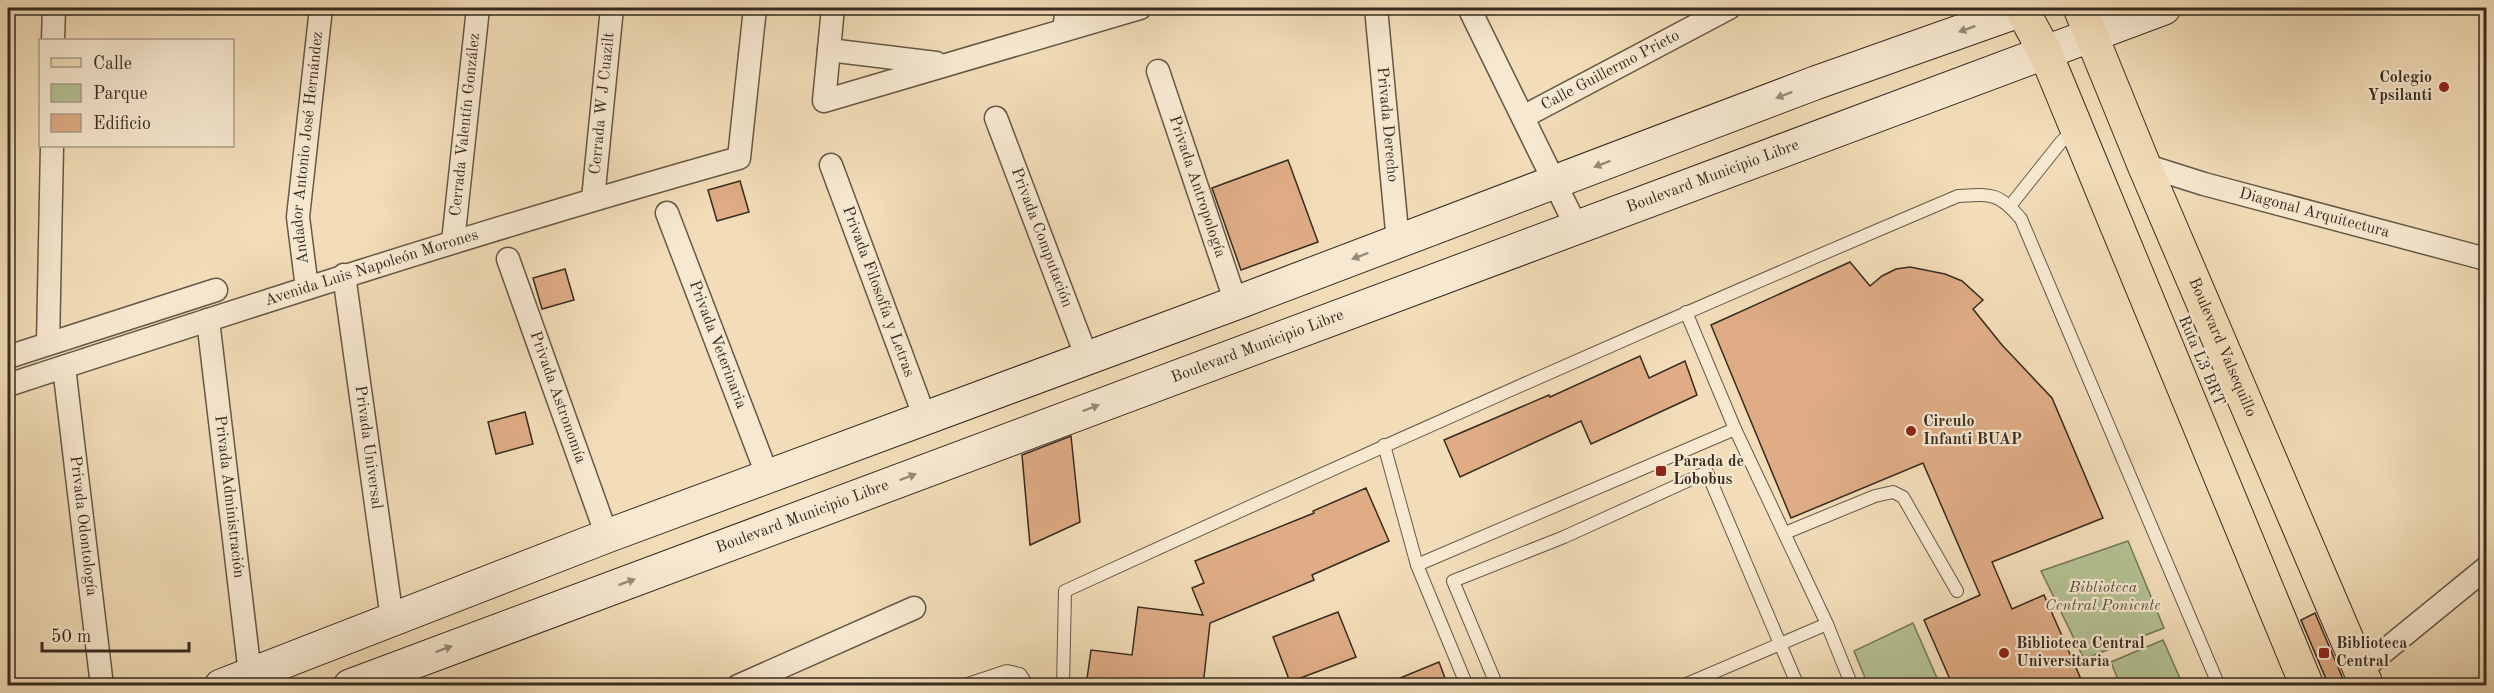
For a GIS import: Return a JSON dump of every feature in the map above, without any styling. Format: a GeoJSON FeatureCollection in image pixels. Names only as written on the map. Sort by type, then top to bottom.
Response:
{"type":"FeatureCollection","features":[{"type":"Feature","properties":{"kind":"main road"},"geometry":{"type":"LineString","coordinates":[[220,686],[607,536],[1236,303],[1815,83],[2026,8]]}},
{"type":"Feature","properties":{"kind":"main road","name":"Boulevard Valsequillo"},"geometry":{"type":"LineString","coordinates":[[2026,8],[2071,36],[2144,165],[2361,680]]}},
{"type":"Feature","properties":{"kind":"main road","name":"Boulevard Municipio Libre"},"geometry":{"type":"LineString","coordinates":[[350,686],[409,673],[2071,36],[2164,8]]}},
{"type":"Feature","properties":{"kind":"main road","name":"Boulevard Valsequillo"},"geometry":{"type":"LineString","coordinates":[[2071,36],[2077,128],[2307,686]]}},
{"type":"Feature","properties":{"kind":"street"},"geometry":{"type":"LineString","coordinates":[[53,39],[54,8]]}},
{"type":"Feature","properties":{"kind":"street","name":"Andador Antonio José Hernández"},"geometry":{"type":"LineString","coordinates":[[307,288],[298,217],[321,8]]}},
{"type":"Feature","properties":{"kind":"street","name":"Cerrada Valentín González"},"geometry":{"type":"LineString","coordinates":[[453,242],[477,8]]}},
{"type":"Feature","properties":{"kind":"street","name":"Cerrada W J Cuazilt"},"geometry":{"type":"LineString","coordinates":[[593,199],[612,8]]}},
{"type":"Feature","properties":{"kind":"street","name":"Avenida Luis Napoleón Morones"},"geometry":{"type":"LineString","coordinates":[[8,385],[344,275],[593,199],[739,158],[755,8]]}},
{"type":"Feature","properties":{"kind":"street"},"geometry":{"type":"LineString","coordinates":[[833,8],[824,101],[947,64],[1065,19],[1140,8]]}},
{"type":"Feature","properties":{"kind":"street","name":"Privada Derecho"},"geometry":{"type":"LineString","coordinates":[[1377,8],[1398,242]]}},
{"type":"Feature","properties":{"kind":"street"},"geometry":{"type":"LineString","coordinates":[[1469,8],[1576,226]]}},
{"type":"Feature","properties":{"kind":"street","name":"Calle Guillermo Prieto"},"geometry":{"type":"LineString","coordinates":[[1523,117],[1729,8]]}},
{"type":"Feature","properties":{"kind":"street"},"geometry":{"type":"LineString","coordinates":[[829,50],[947,64]]}},
{"type":"Feature","properties":{"kind":"street","name":"Privada Antropología"},"geometry":{"type":"LineString","coordinates":[[1158,71],[1236,303]]}},
{"type":"Feature","properties":{"kind":"street","name":"Privada Computación"},"geometry":{"type":"LineString","coordinates":[[996,118],[1087,358]]}},
{"type":"Feature","properties":{"kind":"street"},"geometry":{"type":"LineString","coordinates":[[48,343],[51,147]]}},
{"type":"Feature","properties":{"kind":"street","name":"Privada Filosofía y Letras"},"geometry":{"type":"LineString","coordinates":[[831,165],[925,418]]}},
{"type":"Feature","properties":{"kind":"street","name":"Diagonal Arquitectura"},"geometry":{"type":"LineString","coordinates":[[2144,165],[2204,184],[2487,259]]}},
{"type":"Feature","properties":{"kind":"street","name":"Privada Veterinaria"},"geometry":{"type":"LineString","coordinates":[[667,213],[768,477]]}},
{"type":"Feature","properties":{"kind":"street","name":"Privada Astronomía"},"geometry":{"type":"LineString","coordinates":[[508,259],[607,536]]}},
{"type":"Feature","properties":{"kind":"street","name":"Privada Universal"},"geometry":{"type":"LineString","coordinates":[[344,275],[392,619]]}},
{"type":"Feature","properties":{"kind":"street"},"geometry":{"type":"LineString","coordinates":[[8,357],[216,290]]}},
{"type":"Feature","properties":{"kind":"street","name":"Privada Administración"},"geometry":{"type":"LineString","coordinates":[[208,320],[250,674]]}},
{"type":"Feature","properties":{"kind":"street","name":"Privada Odontología"},"geometry":{"type":"LineString","coordinates":[[64,366],[102,686]]}},
{"type":"Feature","properties":{"kind":"street"},"geometry":{"type":"LineString","coordinates":[[2361,680],[2484,577]]}},
{"type":"Feature","properties":{"kind":"street"},"geometry":{"type":"LineString","coordinates":[[738,686],[914,608]]}},
{"type":"Feature","properties":{"kind":"lane"},"geometry":{"type":"LineString","coordinates":[[2068,8],[2071,36],[2361,680]]}},
{"type":"Feature","properties":{"kind":"lane","name":"Ruta L3 BRT"},"geometry":{"type":"LineString","coordinates":[[2071,36],[2158,302],[2320,686]]}},
{"type":"Feature","properties":{"kind":"lane"},"geometry":{"type":"LineString","coordinates":[[2010,206],[2061,141],[2077,128]]}},
{"type":"Feature","properties":{"kind":"lane"},"geometry":{"type":"LineString","coordinates":[[1063,686],[1065,591],[1384,445],[1686,312],[1958,196],[1989,194],[2010,206],[2021,219],[2219,686]]}},
{"type":"Feature","properties":{"kind":"lane"},"geometry":{"type":"LineString","coordinates":[[1686,312],[1735,429],[1827,624],[1852,686]]}},
{"type":"Feature","properties":{"kind":"lane"},"geometry":{"type":"LineString","coordinates":[[1417,565],[1735,429]]}},
{"type":"Feature","properties":{"kind":"lane"},"geometry":{"type":"LineString","coordinates":[[1384,445],[1417,565],[1467,686]]}},
{"type":"Feature","properties":{"kind":"lane"},"geometry":{"type":"LineString","coordinates":[[1497,686],[1453,581],[1564,537],[1707,472],[1798,686]]}},
{"type":"Feature","properties":{"kind":"lane"},"geometry":{"type":"LineString","coordinates":[[1785,533],[1875,496],[1893,492],[1903,497],[1957,591]]}},
{"type":"Feature","properties":{"kind":"lane"},"geometry":{"type":"LineString","coordinates":[[1682,686],[1827,624]]}},
{"type":"Feature","properties":{"kind":"lane"},"geometry":{"type":"LineString","coordinates":[[962,686],[1007,671],[1020,674],[1028,686]]}},
{"type":"Feature","properties":{"kind":"green space","name":"Biblioteca Central Poniente"},"geometry":{"type":"Polygon","coordinates":[[[2128,541],[2164,628],[2084,659],[2041,571],[2128,541]]]}},
{"type":"Feature","properties":{"kind":"green space"},"geometry":{"type":"Polygon","coordinates":[[[1913,623],[1940,685],[1868,685],[1854,651],[1913,623]]]}},
{"type":"Feature","properties":{"kind":"green space"},"geometry":{"type":"Polygon","coordinates":[[[2163,640],[2183,685],[2120,685],[2111,662],[2163,640]]]}},
{"type":"Feature","properties":{"kind":"building"},"geometry":{"type":"Polygon","coordinates":[[[1288,160],[1318,242],[1241,270],[1212,188],[1288,160]]]}},
{"type":"Feature","properties":{"kind":"building"},"geometry":{"type":"Polygon","coordinates":[[[740,181],[749,212],[717,221],[708,190],[740,181]]]}},
{"type":"Feature","properties":{"kind":"building","name":"Circulo Infanti BUAP"},"geometry":{"type":"Polygon","coordinates":[[[1850,262],[1870,286],[1882,276],[1896,269],[1910,267],[1945,274],[1962,281],[1983,300],[1973,309],[2002,345],[2052,398],[2103,518],[1992,562],[2012,609],[2044,595],[2084,686],[1953,686],[1924,620],[1980,595],[1923,463],[1791,518],[1711,325],[1850,262]]]}},
{"type":"Feature","properties":{"kind":"building"},"geometry":{"type":"Polygon","coordinates":[[[565,269],[574,300],[542,309],[533,278],[565,269]]]}},
{"type":"Feature","properties":{"kind":"building"},"geometry":{"type":"Polygon","coordinates":[[[1640,356],[1649,378],[1685,361],[1697,395],[1591,444],[1581,421],[1460,477],[1444,440],[1549,395],[1550,397],[1640,356]]]}},
{"type":"Feature","properties":{"kind":"building"},"geometry":{"type":"Polygon","coordinates":[[[525,412],[533,444],[496,454],[488,422],[525,412]]]}},
{"type":"Feature","properties":{"kind":"building"},"geometry":{"type":"Polygon","coordinates":[[[1071,436],[1080,522],[1030,545],[1022,455],[1071,436]]]}},
{"type":"Feature","properties":{"kind":"building"},"geometry":{"type":"Polygon","coordinates":[[[1366,488],[1389,541],[1312,575],[1314,580],[1210,623],[1203,686],[1086,686],[1091,650],[1132,655],[1138,607],[1203,615],[1192,588],[1204,583],[1195,561],[1314,513],[1313,511],[1366,488]]]}},
{"type":"Feature","properties":{"kind":"building"},"geometry":{"type":"Polygon","coordinates":[[[1338,612],[1356,657],[1290,682],[1273,637],[1338,612]]]}},
{"type":"Feature","properties":{"kind":"building","name":"Biblioteca Central"},"geometry":{"type":"Polygon","coordinates":[[[2315,613],[2346,686],[2329,686],[2301,620],[2315,613]]]}},
{"type":"Feature","properties":{"kind":"building"},"geometry":{"type":"Polygon","coordinates":[[[1439,662],[1448,686],[1383,686],[1383,685],[1439,662]]]}},
{"type":"Feature","properties":{"kind":"place","name":"Colegio Ypsilanti"},"geometry":{"type":"Point","coordinates":[2444,87]}},
{"type":"Feature","properties":{"kind":"place","name":"Circulo Infanti BUAP"},"geometry":{"type":"Point","coordinates":[1911,431]}},
{"type":"Feature","properties":{"kind":"place","name":"Parada de Lobobus"},"geometry":{"type":"Point","coordinates":[1661,471]}},
{"type":"Feature","properties":{"kind":"place","name":"Biblioteca Central Universitaria"},"geometry":{"type":"Point","coordinates":[2004,653]}},
{"type":"Feature","properties":{"kind":"place","name":"Biblioteca Central"},"geometry":{"type":"Point","coordinates":[2324,653]}}]}
